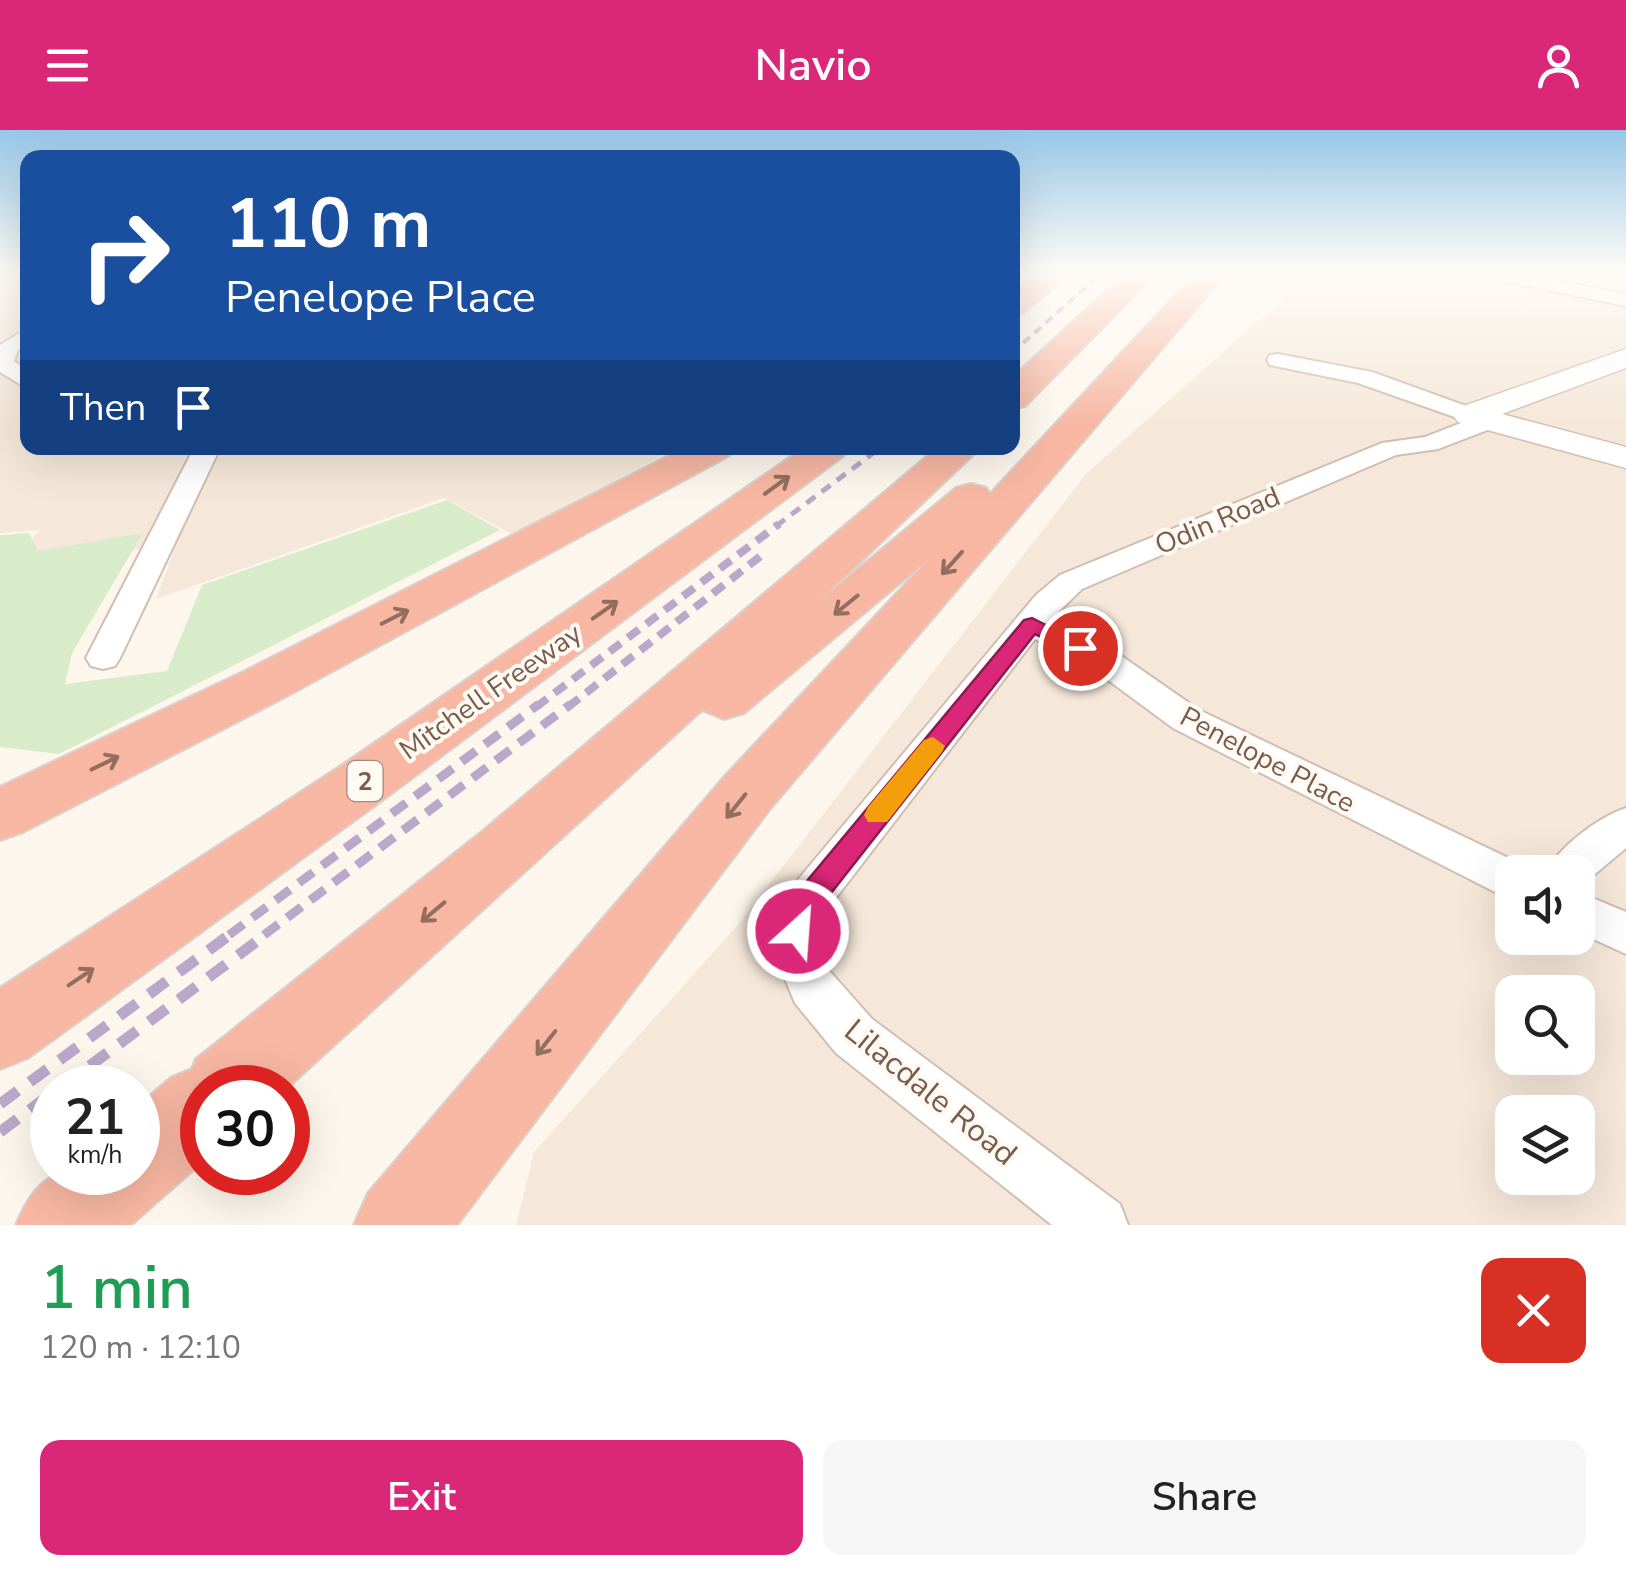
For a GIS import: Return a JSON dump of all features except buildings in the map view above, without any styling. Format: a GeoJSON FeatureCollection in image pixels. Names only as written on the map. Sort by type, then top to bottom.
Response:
{"type":"FeatureCollection","features":[{"type":"Feature","properties":{"kind":"highway"},"geometry":{"type":"LineString","coordinates":[[1020,390],[1091,322]]}},
{"type":"Feature","properties":{"kind":"highway"},"geometry":{"type":"LineString","coordinates":[[413,1215],[606,966],[748,793],[1168,322]]}},
{"type":"Feature","properties":{"kind":"highway"},"geometry":{"type":"LineString","coordinates":[[1020,454],[1157,334]]}},
{"type":"Feature","properties":{"kind":"highway"},"geometry":{"type":"LineString","coordinates":[[6,811],[261,686],[701,455]]}},
{"type":"Feature","properties":{"kind":"highway","name":"Mitchell Freeway"},"geometry":{"type":"LineString","coordinates":[[0,1032],[350,792],[819,455]]}},
{"type":"Feature","properties":{"kind":"highway"},"geometry":{"type":"LineString","coordinates":[[252,1065],[508,849],[952,455]]}},
{"type":"Feature","properties":{"kind":"highway"},"geometry":{"type":"LineString","coordinates":[[508,849],[758,677],[1019,455]]}},
{"type":"Feature","properties":{"kind":"highway"},"geometry":{"type":"LineString","coordinates":[[160,1142],[180,1125]]}},
{"type":"Feature","properties":{"kind":"highway"},"geometry":{"type":"LineString","coordinates":[[62,1225],[97,1195]]}},
{"type":"Feature","properties":{"kind":"street"},"geometry":{"type":"LineString","coordinates":[[20,340],[10,348],[2,363],[20,376]]}},
{"type":"Feature","properties":{"kind":"street","name":"Odin Road"},"geometry":{"type":"LineString","coordinates":[[1040,613],[1071,582],[1391,448],[1429,444],[1479,418],[1626,358]]}},
{"type":"Feature","properties":{"kind":"street"},"geometry":{"type":"LineString","coordinates":[[1278,360],[1364,377],[1479,418],[1626,458]]}},
{"type":"Feature","properties":{"kind":"street","name":"Odin Road"},"geometry":{"type":"LineString","coordinates":[[1479,418],[1626,372]]}},
{"type":"Feature","properties":{"kind":"street"},"geometry":{"type":"LineString","coordinates":[[103,658],[204,455]]}},
{"type":"Feature","properties":{"kind":"street","name":"Penelope Place"},"geometry":{"type":"LineString","coordinates":[[1040,613],[1186,719],[1495,872]]}},
{"type":"Feature","properties":{"kind":"street","name":"Lilacdale Road"},"geometry":{"type":"LineString","coordinates":[[1040,613],[812,896],[798,931],[800,971],[854,1036],[1098,1225]]}},
{"type":"Feature","properties":{"kind":"street"},"geometry":{"type":"LineString","coordinates":[[1589,855],[1626,824]]}},
{"type":"Feature","properties":{"kind":"street"},"geometry":{"type":"LineString","coordinates":[[1595,919],[1626,934]]}},
{"type":"Feature","properties":{"kind":"shaded area"},"geometry":{"type":"Polygon","coordinates":[[[0,322],[20,322],[20,455],[664,455],[512,534],[444,498],[156,599],[176,545],[15,563],[39,530],[0,533],[0,322]]]}},
{"type":"Feature","properties":{"kind":"shaded area"},"geometry":{"type":"Polygon","coordinates":[[[1257,322],[1626,322],[1626,1225],[516,1225],[534,1152],[737,926],[1086,474],[1257,322]]]}},
{"type":"Feature","properties":{"kind":"green space"},"geometry":{"type":"Polygon","coordinates":[[[447,500],[500,530],[59,754],[0,747],[0,535],[29,533],[38,551],[143,533],[72,653],[65,684],[167,671],[202,585],[447,500]]]}},
{"type":"Feature","properties":{"kind":"railway"},"geometry":{"type":"LineString","coordinates":[[1020,346],[1047,322]]}},
{"type":"Feature","properties":{"kind":"railway"},"geometry":{"type":"LineString","coordinates":[[776,526],[871,455]]}},
{"type":"Feature","properties":{"kind":"railway"},"geometry":{"type":"LineString","coordinates":[[536,707],[779,524]]}},
{"type":"Feature","properties":{"kind":"railway"},"geometry":{"type":"LineString","coordinates":[[568,707],[762,555]]}},
{"type":"Feature","properties":{"kind":"railway"},"geometry":{"type":"LineString","coordinates":[[229,935],[539,704]]}},
{"type":"Feature","properties":{"kind":"railway"},"geometry":{"type":"LineString","coordinates":[[264,935],[571,704]]}},
{"type":"Feature","properties":{"kind":"railway"},"geometry":{"type":"LineString","coordinates":[[0,1104],[232,933]]}},
{"type":"Feature","properties":{"kind":"railway"},"geometry":{"type":"LineString","coordinates":[[91,1065],[268,933]]}},
{"type":"Feature","properties":{"kind":"railway"},"geometry":{"type":"LineString","coordinates":[[0,1132],[30,1110]]}},
{"type":"Feature","properties":{"kind":"slow traffic"},"geometry":{"type":"LineString","coordinates":[[877,815],[933,746]]}},
{"type":"Feature","properties":{"kind":"route"},"geometry":{"type":"LineString","coordinates":[[798,931],[812,896],[1032,624],[1080,648]]}}]}
